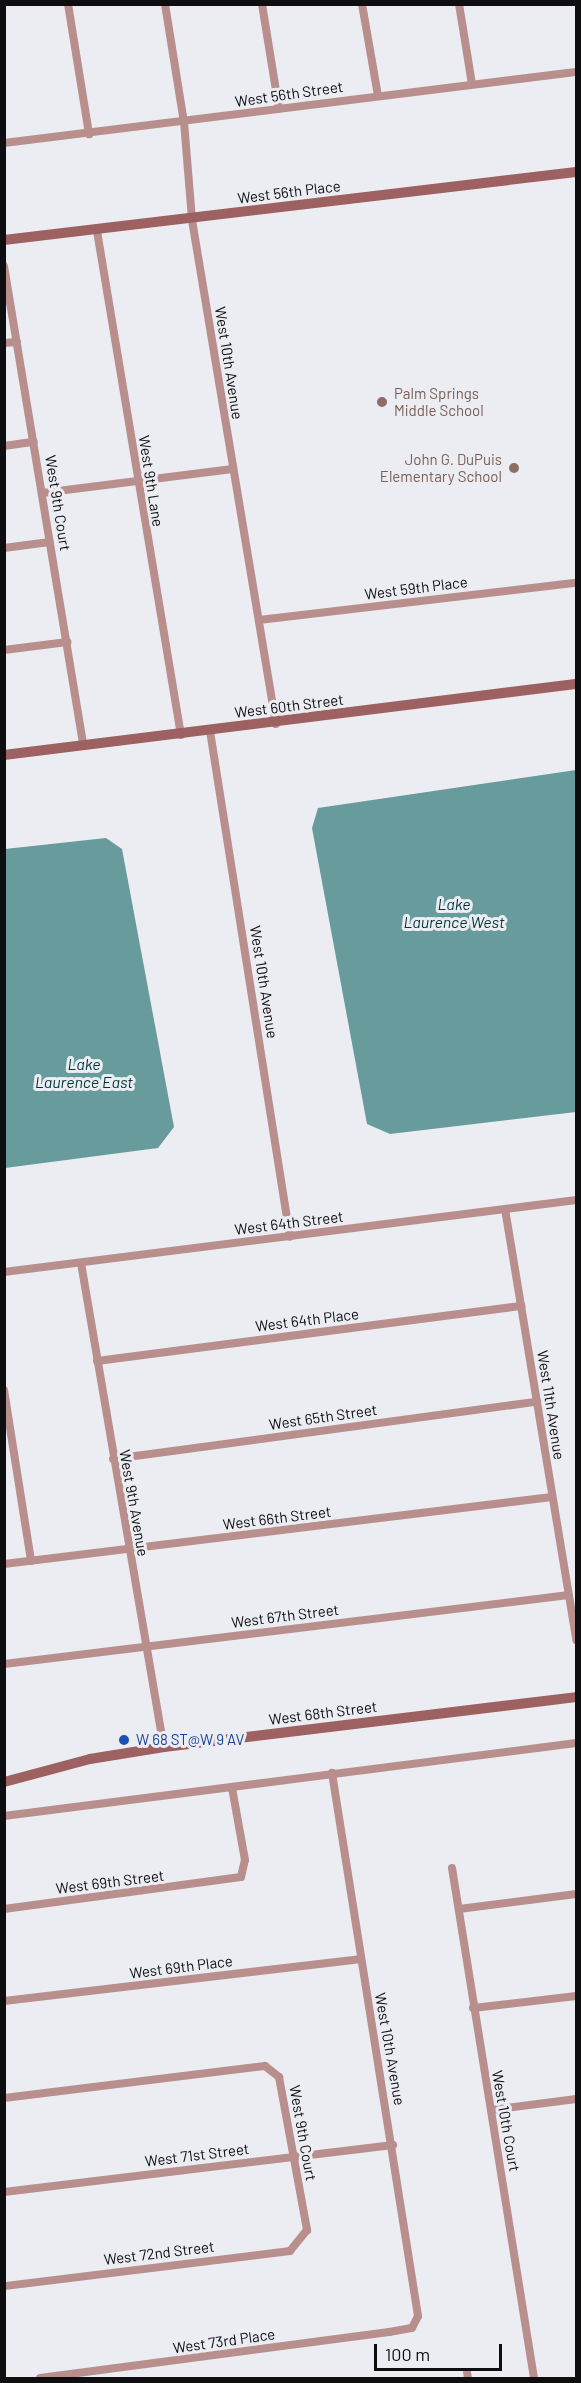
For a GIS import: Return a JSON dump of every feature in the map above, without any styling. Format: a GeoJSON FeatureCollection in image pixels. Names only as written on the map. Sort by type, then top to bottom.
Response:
{"type":"FeatureCollection","features":[{"type":"Feature","properties":{"kind":"street"},"geometry":{"type":"LineString","coordinates":[[68,4],[89,134]]}},
{"type":"Feature","properties":{"kind":"street","name":"West 10th Avenue"},"geometry":{"type":"LineString","coordinates":[[165,4],[184,122],[192,220],[276,724]]}},
{"type":"Feature","properties":{"kind":"street"},"geometry":{"type":"LineString","coordinates":[[262,4],[279,109]]}},
{"type":"Feature","properties":{"kind":"street"},"geometry":{"type":"LineString","coordinates":[[362,4],[378,96]]}},
{"type":"Feature","properties":{"kind":"street"},"geometry":{"type":"LineString","coordinates":[[459,4],[472,84]]}},
{"type":"Feature","properties":{"kind":"street","name":"West 56th Street"},"geometry":{"type":"LineString","coordinates":[[4,143],[576,72]]}},
{"type":"Feature","properties":{"kind":"street","name":"West 56th Place"},"geometry":{"type":"LineString","coordinates":[[4,240],[192,220],[576,172]]}},
{"type":"Feature","properties":{"kind":"street","name":"West 9th Lane"},"geometry":{"type":"LineString","coordinates":[[97,231],[181,735]]}},
{"type":"Feature","properties":{"kind":"street","name":"West 9th Court"},"geometry":{"type":"LineString","coordinates":[[4,266],[83,745]]}},
{"type":"Feature","properties":{"kind":"street"},"geometry":{"type":"LineString","coordinates":[[4,343],[17,342]]}},
{"type":"Feature","properties":{"kind":"street"},"geometry":{"type":"LineString","coordinates":[[4,446],[34,442]]}},
{"type":"Feature","properties":{"kind":"street"},"geometry":{"type":"LineString","coordinates":[[42,493],[232,469]]}},
{"type":"Feature","properties":{"kind":"street"},"geometry":{"type":"LineString","coordinates":[[4,548],[50,542]]}},
{"type":"Feature","properties":{"kind":"street","name":"West 59th Place"},"geometry":{"type":"LineString","coordinates":[[259,620],[576,583]]}},
{"type":"Feature","properties":{"kind":"street"},"geometry":{"type":"LineString","coordinates":[[4,650],[67,642]]}},
{"type":"Feature","properties":{"kind":"street","name":"West 60th Street"},"geometry":{"type":"LineString","coordinates":[[4,754],[276,724],[576,684]]}},
{"type":"Feature","properties":{"kind":"street","name":"West 10th Avenue"},"geometry":{"type":"LineString","coordinates":[[210,731],[290,1237]]}},
{"type":"Feature","properties":{"kind":"street","name":"West 64th Street"},"geometry":{"type":"LineString","coordinates":[[4,1272],[576,1200]]}},
{"type":"Feature","properties":{"kind":"street","name":"West 11th Avenue"},"geometry":{"type":"LineString","coordinates":[[505,1209],[576,1640]]}},
{"type":"Feature","properties":{"kind":"street","name":"West 9th Avenue"},"geometry":{"type":"LineString","coordinates":[[81,1263],[128,1550],[164,1748]]}},
{"type":"Feature","properties":{"kind":"street","name":"West 64th Place"},"geometry":{"type":"LineString","coordinates":[[97,1361],[521,1306]]}},
{"type":"Feature","properties":{"kind":"street"},"geometry":{"type":"LineString","coordinates":[[4,1390],[31,1561]]}},
{"type":"Feature","properties":{"kind":"street","name":"West 65th Street"},"geometry":{"type":"LineString","coordinates":[[113,1459],[537,1402]]}},
{"type":"Feature","properties":{"kind":"street","name":"West 66th Street"},"geometry":{"type":"LineString","coordinates":[[4,1564],[552,1497]]}},
{"type":"Feature","properties":{"kind":"street","name":"West 67th Street"},"geometry":{"type":"LineString","coordinates":[[4,1664],[569,1595]]}},
{"type":"Feature","properties":{"kind":"street","name":"West 68th Street"},"geometry":{"type":"LineString","coordinates":[[4,1782],[90,1759],[164,1748],[576,1697]]}},
{"type":"Feature","properties":{"kind":"street"},"geometry":{"type":"LineString","coordinates":[[4,1816],[576,1743]]}},
{"type":"Feature","properties":{"kind":"street","name":"West 10th Avenue"},"geometry":{"type":"LineString","coordinates":[[332,1773],[360,1959],[393,2145],[417,2302],[418,2316],[412,2328]]}},
{"type":"Feature","properties":{"kind":"street","name":"West 69th Street"},"geometry":{"type":"LineString","coordinates":[[4,1909],[218,1882],[241,1877],[245,1860],[232,1788]]}},
{"type":"Feature","properties":{"kind":"street","name":"West 10th Court"},"geometry":{"type":"LineString","coordinates":[[452,1868],[534,2379]]}},
{"type":"Feature","properties":{"kind":"street"},"geometry":{"type":"LineString","coordinates":[[459,1909],[576,1894]]}},
{"type":"Feature","properties":{"kind":"street","name":"West 69th Place"},"geometry":{"type":"LineString","coordinates":[[4,2001],[360,1959]]}},
{"type":"Feature","properties":{"kind":"street"},"geometry":{"type":"LineString","coordinates":[[473,2008],[576,1996]]}},
{"type":"Feature","properties":{"kind":"street","name":"West 9th Court"},"geometry":{"type":"LineString","coordinates":[[4,2098],[265,2066],[279,2077],[307,2230]]}},
{"type":"Feature","properties":{"kind":"street"},"geometry":{"type":"LineString","coordinates":[[491,2110],[576,2099]]}},
{"type":"Feature","properties":{"kind":"street","name":"West 71st Street"},"geometry":{"type":"LineString","coordinates":[[4,2192],[393,2145]]}},
{"type":"Feature","properties":{"kind":"street","name":"West 72nd Street"},"geometry":{"type":"LineString","coordinates":[[4,2286],[290,2251],[307,2230]]}},
{"type":"Feature","properties":{"kind":"street","name":"West 73rd Place"},"geometry":{"type":"LineString","coordinates":[[40,2379],[412,2328]]}},
{"type":"Feature","properties":{"kind":"water","name":"Lake Laurence West"},"geometry":{"type":"Polygon","coordinates":[[[576,770],[576,1112],[390,1134],[367,1124],[312,828],[318,808],[576,770]]]}},
{"type":"Feature","properties":{"kind":"water","name":"Lake Laurence East"},"geometry":{"type":"Polygon","coordinates":[[[106,838],[122,849],[174,1127],[158,1148],[5,1168],[5,849],[106,838]]]}},
{"type":"Feature","properties":{"kind":"place","name":"Palm Springs Middle School"},"geometry":{"type":"Point","coordinates":[382,402]}},
{"type":"Feature","properties":{"kind":"place","name":"John G. DuPuis Elementary School"},"geometry":{"type":"Point","coordinates":[514,468]}},
{"type":"Feature","properties":{"kind":"place","name":"W 68 ST@W 9 AV"},"geometry":{"type":"Point","coordinates":[124,1740]}}]}
